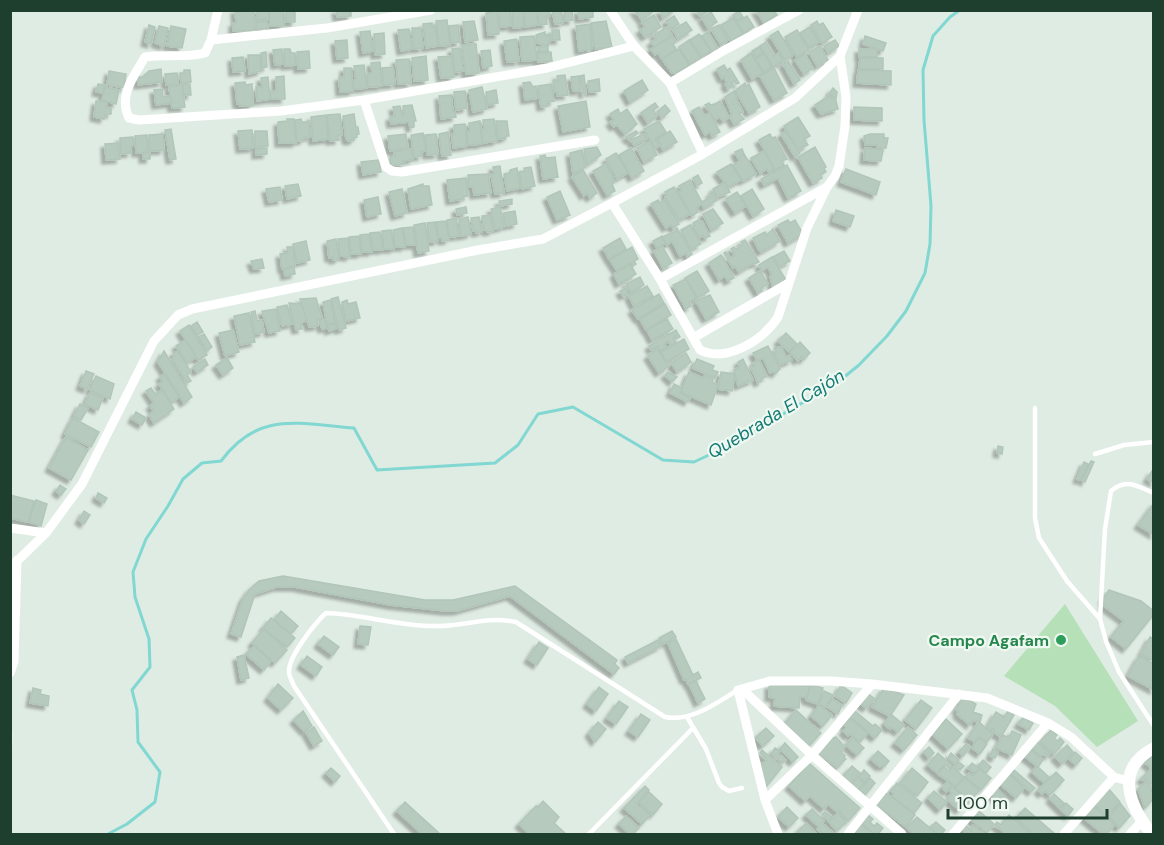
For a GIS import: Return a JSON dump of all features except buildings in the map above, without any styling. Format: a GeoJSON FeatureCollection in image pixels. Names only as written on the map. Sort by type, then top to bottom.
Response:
{"type":"FeatureCollection","features":[{"type":"Feature","properties":{"kind":"street"},"geometry":{"type":"LineString","coordinates":[[218,10],[211,40],[205,52],[196,55],[164,54],[145,57],[127,85],[125,102],[129,118],[139,120],[281,111],[364,100],[547,68],[634,46]]}},
{"type":"Feature","properties":{"kind":"street"},"geometry":{"type":"LineString","coordinates":[[211,40],[327,28],[431,10]]}},
{"type":"Feature","properties":{"kind":"street"},"geometry":{"type":"LineString","coordinates":[[610,10],[634,46],[670,83],[703,154]]}},
{"type":"Feature","properties":{"kind":"street"},"geometry":{"type":"LineString","coordinates":[[670,83],[799,10]]}},
{"type":"Feature","properties":{"kind":"street"},"geometry":{"type":"LineString","coordinates":[[11,675],[15,656],[14,563],[46,532],[81,484],[154,341],[178,315],[192,309],[478,250],[543,239],[703,154],[795,98],[840,56],[858,10]]}},
{"type":"Feature","properties":{"kind":"street"},"geometry":{"type":"LineString","coordinates":[[612,203],[660,279],[700,350],[710,355],[732,352],[753,342],[771,327],[778,317],[807,228],[827,187],[836,176],[845,126],[846,98],[840,56]]}},
{"type":"Feature","properties":{"kind":"street"},"geometry":{"type":"LineString","coordinates":[[364,100],[386,167],[392,171],[402,172],[595,140]]}},
{"type":"Feature","properties":{"kind":"street"},"geometry":{"type":"LineString","coordinates":[[660,279],[827,187]]}},
{"type":"Feature","properties":{"kind":"street"},"geometry":{"type":"LineString","coordinates":[[693,338],[788,284]]}},
{"type":"Feature","properties":{"kind":"street"},"geometry":{"type":"LineString","coordinates":[[10,528],[46,532]]}},
{"type":"Feature","properties":{"kind":"street"},"geometry":{"type":"LineString","coordinates":[[740,690],[770,681],[831,681],[987,698],[1048,723],[1071,737],[1114,777],[1128,781]]}},
{"type":"Feature","properties":{"kind":"street"},"geometry":{"type":"LineString","coordinates":[[765,800],[812,755],[872,684]]}},
{"type":"Feature","properties":{"kind":"street"},"geometry":{"type":"LineString","coordinates":[[740,690],[902,834]]}},
{"type":"Feature","properties":{"kind":"street"},"geometry":{"type":"LineString","coordinates":[[740,690],[765,800],[778,834]]}},
{"type":"Feature","properties":{"kind":"street"},"geometry":{"type":"LineString","coordinates":[[848,834],[959,694]]}},
{"type":"Feature","properties":{"kind":"street"},"geometry":{"type":"LineString","coordinates":[[953,834],[1048,723]]}},
{"type":"Feature","properties":{"kind":"street"},"geometry":{"type":"LineString","coordinates":[[1152,834],[1131,801],[1128,781],[1133,765],[1146,752],[1154,748]]}},
{"type":"Feature","properties":{"kind":"street"},"geometry":{"type":"LineString","coordinates":[[1064,834],[1114,777]]}},
{"type":"Feature","properties":{"kind":"street"},"geometry":{"type":"LineString","coordinates":[[1130,834],[1142,821]]}},
{"type":"Feature","properties":{"kind":"lane"},"geometry":{"type":"LineString","coordinates":[[1035,408],[1035,518],[1039,538],[1067,581],[1100,619]]}},
{"type":"Feature","properties":{"kind":"lane"},"geometry":{"type":"LineString","coordinates":[[1095,454],[1124,445],[1154,442]]}},
{"type":"Feature","properties":{"kind":"lane"},"geometry":{"type":"LineString","coordinates":[[1154,493],[1127,482],[1111,491],[1105,529],[1100,619],[1119,672],[1154,726]]}},
{"type":"Feature","properties":{"kind":"lane"},"geometry":{"type":"LineString","coordinates":[[394,834],[294,686],[288,673],[306,636],[326,613],[438,626],[480,620],[500,619],[516,622],[665,717],[675,719],[687,717],[740,690]]}},
{"type":"Feature","properties":{"kind":"lane"},"geometry":{"type":"LineString","coordinates":[[687,717],[706,749],[718,783],[729,791],[742,788]]}},
{"type":"Feature","properties":{"kind":"lane"},"geometry":{"type":"LineString","coordinates":[[589,834],[693,728]]}},
{"type":"Feature","properties":{"kind":"lane"},"geometry":{"type":"LineString","coordinates":[[10,732],[10,745]]}},
{"type":"Feature","properties":{"kind":"green space","name":"Campo Agafam"},"geometry":{"type":"Polygon","coordinates":[[[1065,604],[1138,721],[1097,747],[1055,706],[1004,676],[1065,604]]]}},
{"type":"Feature","properties":{"kind":"waterway","name":"Quebrada El Cajón"},"geometry":{"type":"LineString","coordinates":[[108,834],[127,824],[155,802],[160,772],[138,742],[137,710],[132,690],[150,667],[149,639],[135,597],[133,572],[146,539],[183,479],[202,463],[221,461],[235,445],[250,434],[265,427],[298,423],[354,428],[377,470],[495,463],[518,445],[538,414],[573,407],[663,460],[694,462],[728,446],[838,382],[859,365],[887,336],[906,311],[925,273],[930,244],[931,206],[924,120],[923,70],[933,36],[950,17],[960,10]]}},
{"type":"Feature","properties":{"kind":"place","name":"Campo Agafam"},"geometry":{"type":"Point","coordinates":[1061,640]}}]}
